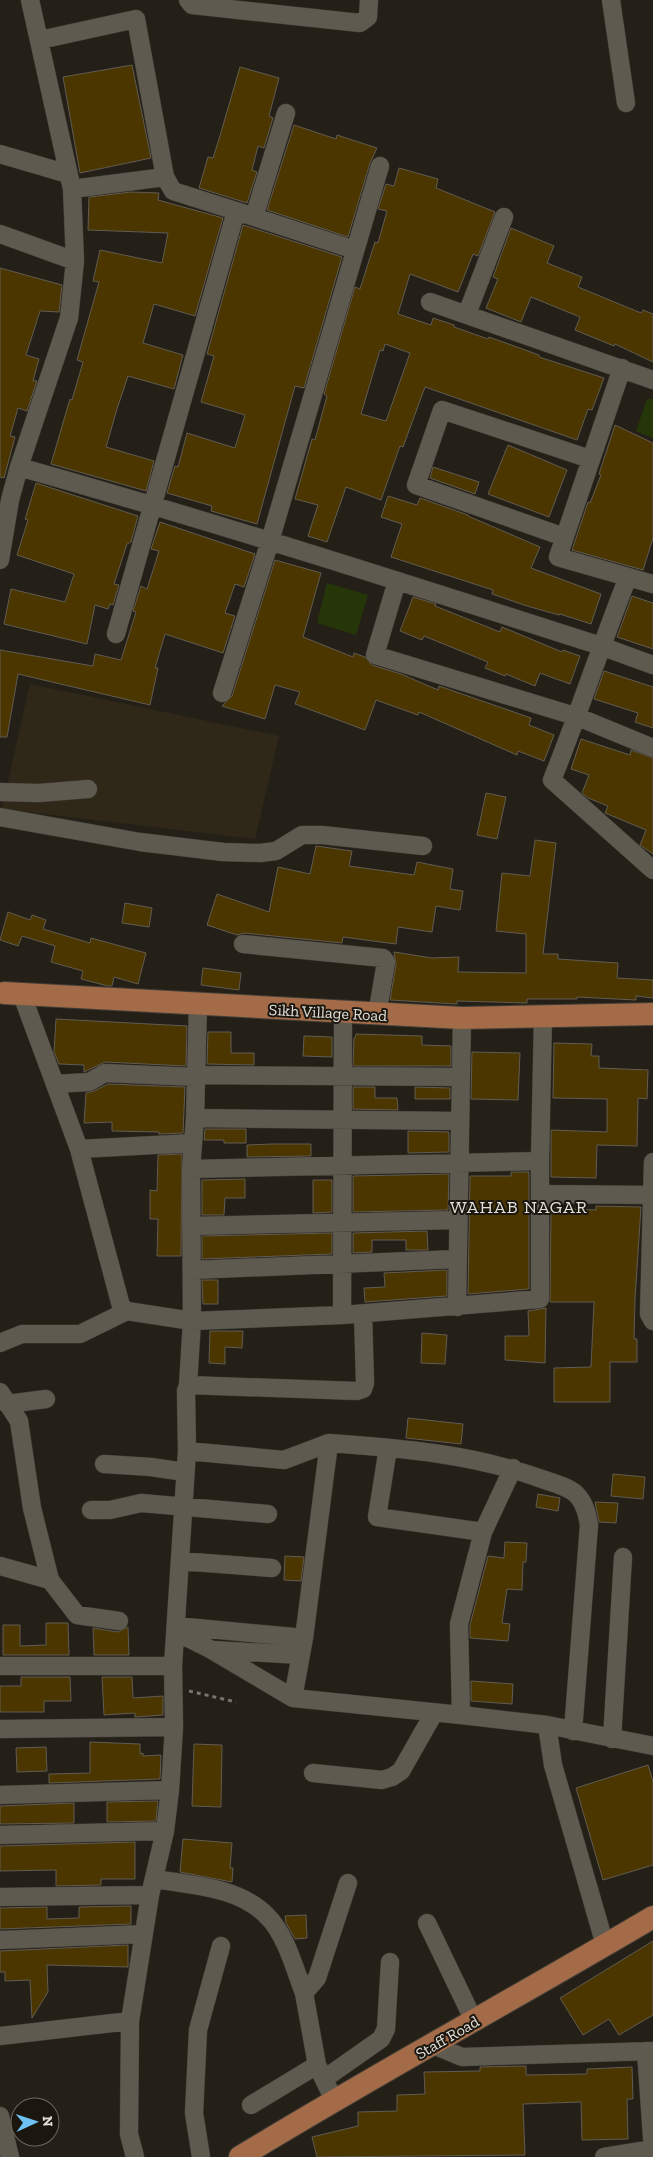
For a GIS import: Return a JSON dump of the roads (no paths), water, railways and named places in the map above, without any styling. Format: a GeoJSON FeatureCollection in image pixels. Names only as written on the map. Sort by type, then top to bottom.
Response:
{"type":"FeatureCollection","features":[{"type":"Feature","properties":{"kind":"main road","name":"Sikh Village Road"},"geometry":{"type":"LineString","coordinates":[[6,993],[377,1015],[462,1018],[653,1014]]}},
{"type":"Feature","properties":{"kind":"main road","name":"Staff Road"},"geometry":{"type":"LineString","coordinates":[[240,2157],[334,2100],[433,2045],[653,1917]]}},
{"type":"Feature","properties":{"kind":"street"},"geometry":{"type":"LineString","coordinates":[[0,560],[5,498],[19,467],[69,318],[75,261],[70,181],[30,0]]}},
{"type":"Feature","properties":{"kind":"street"},"geometry":{"type":"LineString","coordinates":[[188,0],[192,5],[360,22],[368,17],[369,0]]}},
{"type":"Feature","properties":{"kind":"street"},"geometry":{"type":"LineString","coordinates":[[610,0],[626,103]]}},
{"type":"Feature","properties":{"kind":"street"},"geometry":{"type":"LineString","coordinates":[[40,40],[136,19],[165,177],[173,191],[355,250]]}},
{"type":"Feature","properties":{"kind":"street"},"geometry":{"type":"LineString","coordinates":[[254,217],[286,113]]}},
{"type":"Feature","properties":{"kind":"street"},"geometry":{"type":"LineString","coordinates":[[0,154],[70,181],[165,177]]}},
{"type":"Feature","properties":{"kind":"street"},"geometry":{"type":"LineString","coordinates":[[222,694],[270,540],[380,166]]}},
{"type":"Feature","properties":{"kind":"street"},"geometry":{"type":"LineString","coordinates":[[116,634],[236,211]]}},
{"type":"Feature","properties":{"kind":"street"},"geometry":{"type":"LineString","coordinates":[[467,314],[504,218]]}},
{"type":"Feature","properties":{"kind":"street"},"geometry":{"type":"LineString","coordinates":[[0,234],[75,261]]}},
{"type":"Feature","properties":{"kind":"street"},"geometry":{"type":"LineString","coordinates":[[430,302],[653,380]]}},
{"type":"Feature","properties":{"kind":"street"},"geometry":{"type":"LineString","coordinates":[[622,368],[558,557],[653,584]]}},
{"type":"Feature","properties":{"kind":"street"},"geometry":{"type":"LineString","coordinates":[[564,537],[416,485],[442,410],[590,460]]}},
{"type":"Feature","properties":{"kind":"street"},"geometry":{"type":"LineString","coordinates":[[19,467],[270,540],[601,646],[653,665]]}},
{"type":"Feature","properties":{"kind":"street"},"geometry":{"type":"LineString","coordinates":[[628,577],[601,646],[578,717],[552,780],[653,870]]}},
{"type":"Feature","properties":{"kind":"street"},"geometry":{"type":"LineString","coordinates":[[397,581],[374,655],[578,717],[653,748]]}},
{"type":"Feature","properties":{"kind":"street"},"geometry":{"type":"LineString","coordinates":[[0,792],[40,793],[88,789]]}},
{"type":"Feature","properties":{"kind":"street"},"geometry":{"type":"LineString","coordinates":[[0,817],[140,842],[223,852],[260,854],[276,851],[302,835],[322,835],[424,846]]}},
{"type":"Feature","properties":{"kind":"street"},"geometry":{"type":"LineString","coordinates":[[243,944],[383,958],[386,962],[377,1015]]}},
{"type":"Feature","properties":{"kind":"street"},"geometry":{"type":"LineString","coordinates":[[6,993],[55,1084],[79,1149],[121,1306],[127,1310],[192,1321],[363,1314],[540,1300],[543,1016]]}},
{"type":"Feature","properties":{"kind":"street"},"geometry":{"type":"LineString","coordinates":[[136,2157],[129,2134],[130,2021],[152,1887],[165,1831],[174,1727],[173,1666],[186,1451],[186,1391],[192,1321],[191,1169],[195,1118],[198,1004]]}},
{"type":"Feature","properties":{"kind":"street"},"geometry":{"type":"LineString","coordinates":[[342,1315],[343,1013]]}},
{"type":"Feature","properties":{"kind":"street"},"geometry":{"type":"LineString","coordinates":[[457,1307],[462,1018]]}},
{"type":"Feature","properties":{"kind":"street"},"geometry":{"type":"LineString","coordinates":[[55,1084],[89,1082],[106,1073],[196,1076],[461,1077]]}},
{"type":"Feature","properties":{"kind":"street"},"geometry":{"type":"LineString","coordinates":[[195,1118],[460,1121]]}},
{"type":"Feature","properties":{"kind":"street"},"geometry":{"type":"LineString","coordinates":[[79,1149],[193,1143]]}},
{"type":"Feature","properties":{"kind":"street"},"geometry":{"type":"LineString","coordinates":[[191,1169],[540,1161]]}},
{"type":"Feature","properties":{"kind":"street"},"geometry":{"type":"LineString","coordinates":[[653,1162],[649,1314],[653,1321]]}},
{"type":"Feature","properties":{"kind":"street"},"geometry":{"type":"LineString","coordinates":[[540,1194],[652,1195]]}},
{"type":"Feature","properties":{"kind":"street"},"geometry":{"type":"LineString","coordinates":[[192,1226],[458,1220]]}},
{"type":"Feature","properties":{"kind":"street"},"geometry":{"type":"LineString","coordinates":[[192,1270],[457,1259]]}},
{"type":"Feature","properties":{"kind":"street"},"geometry":{"type":"LineString","coordinates":[[0,1343],[22,1334],[80,1334],[127,1310]]}},
{"type":"Feature","properties":{"kind":"street"},"geometry":{"type":"LineString","coordinates":[[188,1385],[357,1391],[362,1389],[365,1383],[363,1314]]}},
{"type":"Feature","properties":{"kind":"street"},"geometry":{"type":"LineString","coordinates":[[4,1398],[46,1399]]}},
{"type":"Feature","properties":{"kind":"street"},"geometry":{"type":"LineString","coordinates":[[4,1398],[19,1421],[32,1508],[50,1580],[77,1616],[119,1621]]}},
{"type":"Feature","properties":{"kind":"street"},"geometry":{"type":"LineString","coordinates":[[186,1451],[284,1460],[329,1444],[388,1448],[468,1458],[513,1468],[567,1488],[577,1495],[586,1509],[589,1525],[573,1731]]}},
{"type":"Feature","properties":{"kind":"street"},"geometry":{"type":"LineString","coordinates":[[293,1698],[304,1638],[329,1444]]}},
{"type":"Feature","properties":{"kind":"street"},"geometry":{"type":"LineString","coordinates":[[388,1448],[377,1517],[483,1532]]}},
{"type":"Feature","properties":{"kind":"street"},"geometry":{"type":"LineString","coordinates":[[104,1464],[151,1467],[185,1472]]}},
{"type":"Feature","properties":{"kind":"street"},"geometry":{"type":"LineString","coordinates":[[461,1715],[459,1624],[483,1532],[513,1468]]}},
{"type":"Feature","properties":{"kind":"street"},"geometry":{"type":"LineString","coordinates":[[91,1510],[110,1510],[141,1503],[268,1514]]}},
{"type":"Feature","properties":{"kind":"street"},"geometry":{"type":"LineString","coordinates":[[612,1739],[623,1557]]}},
{"type":"Feature","properties":{"kind":"street"},"geometry":{"type":"LineString","coordinates":[[180,1561],[272,1568]]}},
{"type":"Feature","properties":{"kind":"street"},"geometry":{"type":"LineString","coordinates":[[0,1566],[50,1580]]}},
{"type":"Feature","properties":{"kind":"street"},"geometry":{"type":"LineString","coordinates":[[176,1629],[304,1638]]}},
{"type":"Feature","properties":{"kind":"street"},"geometry":{"type":"LineString","coordinates":[[176,1629],[293,1698],[547,1725],[653,1746]]}},
{"type":"Feature","properties":{"kind":"street"},"geometry":{"type":"LineString","coordinates":[[210,1649],[301,1655]]}},
{"type":"Feature","properties":{"kind":"street"},"geometry":{"type":"LineString","coordinates":[[0,1666],[173,1666]]}},
{"type":"Feature","properties":{"kind":"street"},"geometry":{"type":"LineString","coordinates":[[313,1772],[382,1780],[392,1777],[401,1771],[434,1713]]}},
{"type":"Feature","properties":{"kind":"street"},"geometry":{"type":"LineString","coordinates":[[547,1725],[553,1765],[606,1945]]}},
{"type":"Feature","properties":{"kind":"street"},"geometry":{"type":"LineString","coordinates":[[0,1729],[174,1727]]}},
{"type":"Feature","properties":{"kind":"street"},"geometry":{"type":"LineString","coordinates":[[0,1796],[170,1790]]}},
{"type":"Feature","properties":{"kind":"street"},"geometry":{"type":"LineString","coordinates":[[0,1835],[165,1831]]}},
{"type":"Feature","properties":{"kind":"street"},"geometry":{"type":"LineString","coordinates":[[304,1993],[317,1978],[348,1883]]}},
{"type":"Feature","properties":{"kind":"street"},"geometry":{"type":"LineString","coordinates":[[0,1898],[152,1887],[207,1887],[244,1899],[269,1917],[284,1943],[304,1993],[321,2072],[334,2100]]}},
{"type":"Feature","properties":{"kind":"street"},"geometry":{"type":"LineString","coordinates":[[427,1922],[474,2021]]}},
{"type":"Feature","properties":{"kind":"street"},"geometry":{"type":"LineString","coordinates":[[0,1940],[144,1934]]}},
{"type":"Feature","properties":{"kind":"street"},"geometry":{"type":"LineString","coordinates":[[201,2157],[194,2113],[198,2030],[221,1946]]}},
{"type":"Feature","properties":{"kind":"street"},"geometry":{"type":"LineString","coordinates":[[251,2105],[321,2072],[381,2039],[386,2029],[390,1962]]}},
{"type":"Feature","properties":{"kind":"street"},"geometry":{"type":"LineString","coordinates":[[0,2036],[130,2021]]}},
{"type":"Feature","properties":{"kind":"street"},"geometry":{"type":"LineString","coordinates":[[433,2045],[462,2056],[649,2051],[649,2152],[604,2157]]}},
{"type":"Feature","properties":{"kind":"street"},"geometry":{"type":"LineString","coordinates":[[0,2116],[10,2157]]}},
{"type":"Feature","properties":{"kind":"district","name":"WAHAB NAGAR"},"geometry":{"type":"Point","coordinates":[519,1207]}}]}
